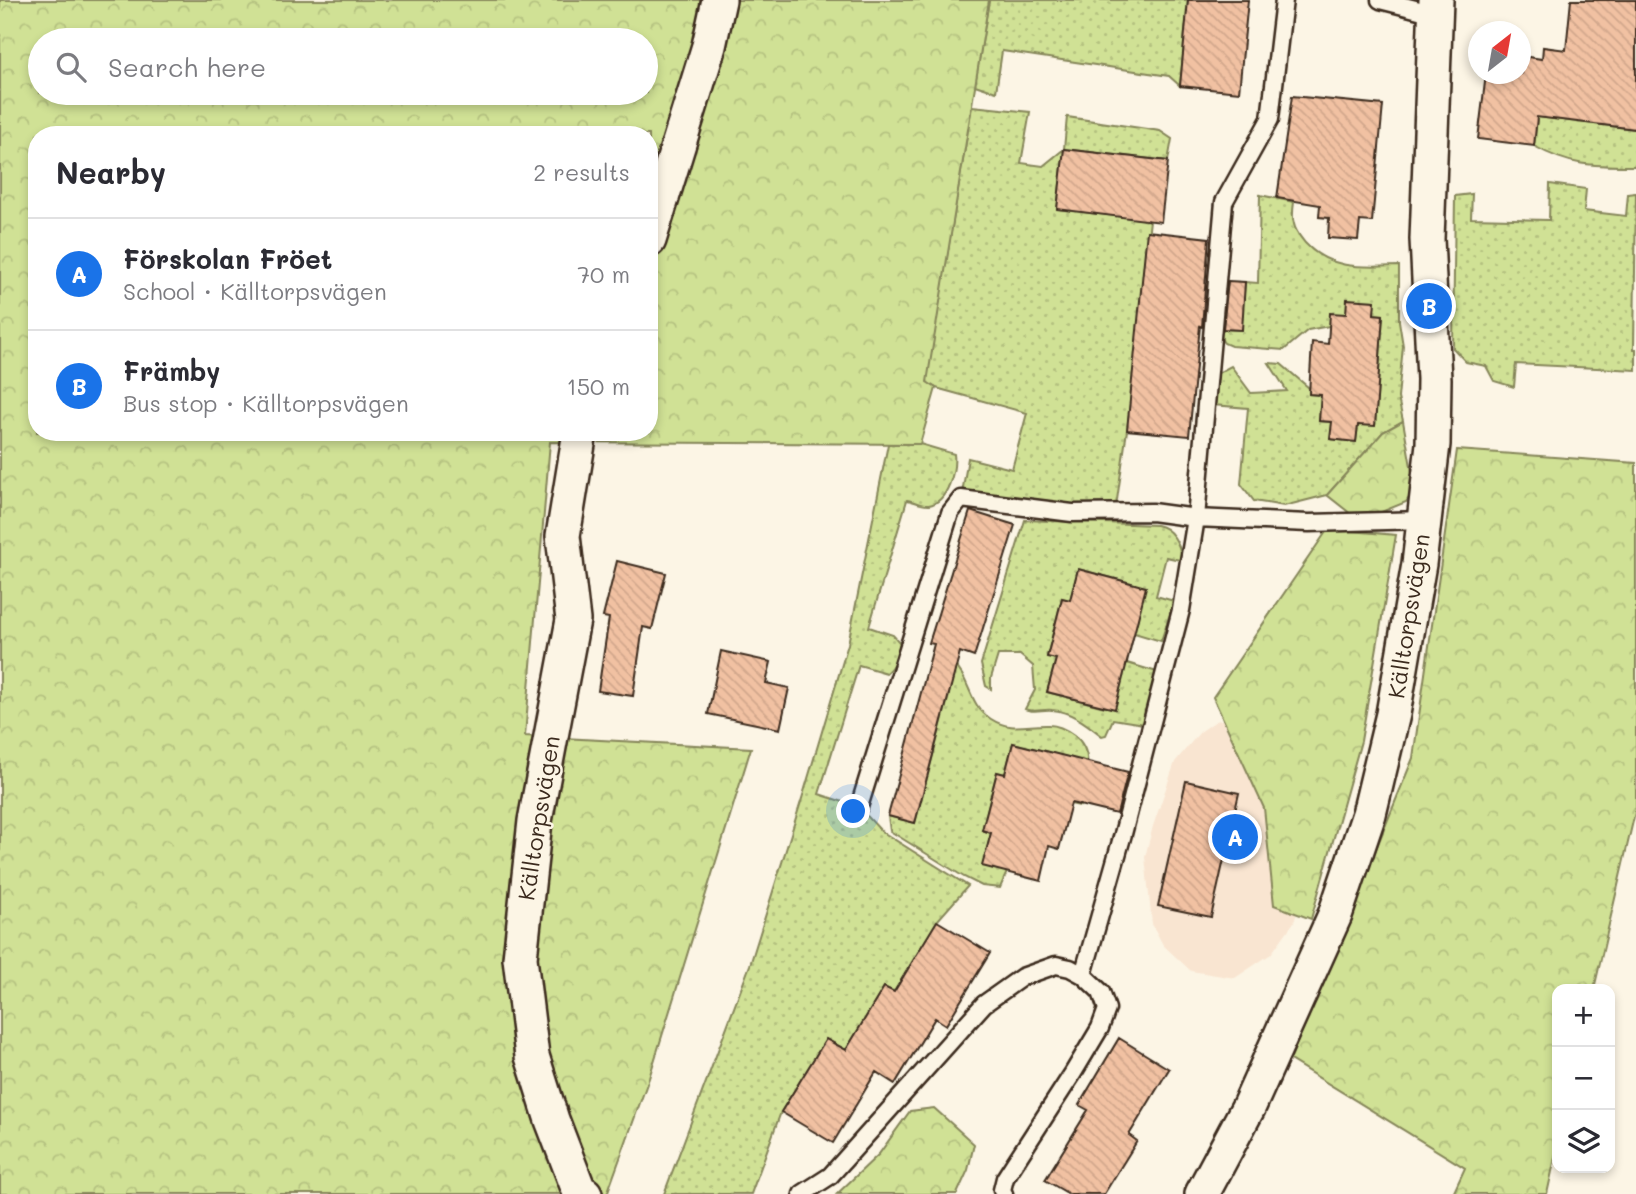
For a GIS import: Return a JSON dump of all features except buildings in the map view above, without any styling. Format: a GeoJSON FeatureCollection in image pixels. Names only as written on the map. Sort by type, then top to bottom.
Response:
{"type":"FeatureCollection","features":[{"type":"Feature","properties":{"kind":"street"},"geometry":{"type":"LineString","coordinates":[[658,211],[709,46],[719,0]]}},
{"type":"Feature","properties":{"kind":"street","name":"Källtorpsvägen"},"geometry":{"type":"LineString","coordinates":[[1202,1194],[1249,1106],[1335,915],[1369,814],[1393,713],[1430,481],[1434,400],[1427,239],[1435,7]]}},
{"type":"Feature","properties":{"kind":"street","name":"Källtorpsvägen"},"geometry":{"type":"LineString","coordinates":[[579,441],[563,536],[573,620],[535,821],[520,958],[532,1056],[552,1120],[580,1193],[585,1194]]}},
{"type":"Feature","properties":{"kind":"lane"},"geometry":{"type":"LineString","coordinates":[[1083,975],[1181,610],[1196,518],[1224,202],[1270,119],[1284,0]]}},
{"type":"Feature","properties":{"kind":"lane"},"geometry":{"type":"LineString","coordinates":[[1380,0],[1435,7]]}},
{"type":"Feature","properties":{"kind":"lane"},"geometry":{"type":"LineString","coordinates":[[859,807],[950,513],[961,499],[1072,513],[1152,512],[1196,518],[1309,523],[1425,520]]}},
{"type":"Feature","properties":{"kind":"lane"},"geometry":{"type":"LineString","coordinates":[[802,1194],[830,1177],[984,1004],[1022,977],[1056,965],[1070,968],[1083,975],[1101,992],[1107,1009],[1100,1028],[1073,1073],[1005,1178],[1002,1191],[1004,1194]]}},
{"type":"Feature","properties":{"kind":"shaded area"},"geometry":{"type":"Polygon","coordinates":[[[1241,716],[1318,848],[1294,922],[1271,954],[1235,978],[1191,971],[1163,945],[1152,924],[1145,857],[1175,762],[1200,732],[1216,721],[1241,716]]]}},
{"type":"Feature","properties":{"kind":"green space"},"geometry":{"type":"Polygon","coordinates":[[[0,0],[989,0],[927,382],[936,388],[920,444],[550,442],[525,736],[751,748],[649,1078],[607,1194],[0,1194],[0,0]]]}},
{"type":"Feature","properties":{"kind":"green space"},"geometry":{"type":"Polygon","coordinates":[[[989,0],[1188,0],[1180,86],[1169,76],[1002,51],[996,92],[975,85],[989,0]]]}},
{"type":"Feature","properties":{"kind":"green space"},"geometry":{"type":"Polygon","coordinates":[[[972,106],[1030,112],[1021,163],[1043,166],[1064,149],[1057,209],[1150,220],[1115,514],[961,499],[968,458],[1012,469],[1027,413],[926,383],[972,106]]]}},
{"type":"Feature","properties":{"kind":"green space"},"geometry":{"type":"Polygon","coordinates":[[[1067,117],[1160,131],[1172,139],[1168,161],[1064,149],[1067,117]]]}},
{"type":"Feature","properties":{"kind":"green space"},"geometry":{"type":"Polygon","coordinates":[[[1537,117],[1636,129],[1636,166],[1583,164],[1547,153],[1534,146],[1537,117]]]}},
{"type":"Feature","properties":{"kind":"green space"},"geometry":{"type":"Polygon","coordinates":[[[1550,184],[1586,189],[1584,211],[1626,216],[1628,194],[1636,193],[1636,370],[1516,364],[1514,387],[1494,381],[1486,366],[1466,362],[1453,348],[1455,196],[1472,194],[1471,218],[1549,220],[1550,184]]]}},
{"type":"Feature","properties":{"kind":"green space"},"geometry":{"type":"Polygon","coordinates":[[[1260,195],[1294,202],[1293,219],[1297,232],[1305,243],[1326,259],[1349,265],[1399,266],[1399,321],[1403,346],[1398,398],[1403,421],[1383,432],[1327,495],[1284,506],[1254,501],[1241,484],[1248,408],[1213,405],[1218,373],[1231,366],[1251,393],[1287,391],[1269,363],[1281,364],[1309,388],[1309,394],[1321,395],[1319,421],[1332,422],[1331,439],[1356,442],[1358,425],[1375,425],[1383,316],[1346,314],[1329,326],[1308,330],[1284,350],[1231,346],[1224,343],[1220,337],[1223,329],[1241,330],[1245,282],[1258,283],[1260,195]]]}},
{"type":"Feature","properties":{"kind":"green space"},"geometry":{"type":"Polygon","coordinates":[[[1403,421],[1415,489],[1406,502],[1374,515],[1351,514],[1327,495],[1383,432],[1403,421]]]}},
{"type":"Feature","properties":{"kind":"green space"},"geometry":{"type":"Polygon","coordinates":[[[888,444],[920,444],[954,454],[954,468],[946,492],[936,503],[926,505],[907,500],[869,627],[893,635],[900,643],[897,656],[886,673],[859,665],[819,794],[859,807],[881,831],[968,886],[937,921],[894,992],[884,987],[846,1050],[826,1039],[781,1112],[751,1194],[664,1194],[750,965],[804,792],[848,644],[888,444]]]}},
{"type":"Feature","properties":{"kind":"green space"},"geometry":{"type":"Polygon","coordinates":[[[1457,450],[1636,463],[1636,808],[1595,984],[1552,984],[1552,1172],[1547,1194],[1453,1194],[1465,1168],[1290,1060],[1413,758],[1457,450]]]}},
{"type":"Feature","properties":{"kind":"green space"},"geometry":{"type":"Polygon","coordinates":[[[1025,520],[1156,525],[1175,538],[1184,561],[1166,557],[1156,596],[1174,601],[1161,641],[1134,633],[1127,619],[1135,584],[1078,569],[1070,600],[1062,598],[1047,656],[1056,659],[1047,692],[1105,707],[1127,663],[1157,672],[1144,724],[1113,719],[1106,735],[1102,736],[1066,713],[1025,709],[1035,690],[1033,666],[1020,655],[998,655],[991,678],[991,689],[986,686],[981,664],[1025,520]]]}},
{"type":"Feature","properties":{"kind":"green space"},"geometry":{"type":"Polygon","coordinates":[[[1328,529],[1396,535],[1361,741],[1311,919],[1274,905],[1264,808],[1213,697],[1328,529]]]}},
{"type":"Feature","properties":{"kind":"green space"},"geometry":{"type":"Polygon","coordinates":[[[952,662],[963,676],[978,707],[991,719],[1013,726],[1049,725],[1062,728],[1081,742],[1087,759],[1080,806],[1070,804],[1071,758],[1013,743],[1005,774],[997,772],[982,830],[991,833],[983,865],[1007,872],[1000,888],[982,886],[964,877],[890,831],[888,816],[915,823],[949,695],[952,662]]]}},
{"type":"Feature","properties":{"kind":"green space"},"geometry":{"type":"Polygon","coordinates":[[[934,1108],[974,1144],[968,1170],[957,1194],[837,1194],[879,1154],[910,1111],[934,1108]]]}},
{"type":"Feature","properties":{"kind":"place","name":"Främby"},"geometry":{"type":"Point","coordinates":[1429,306]}},
{"type":"Feature","properties":{"kind":"place","name":"Förskolan Fröet"},"geometry":{"type":"Point","coordinates":[1235,837]}}]}
